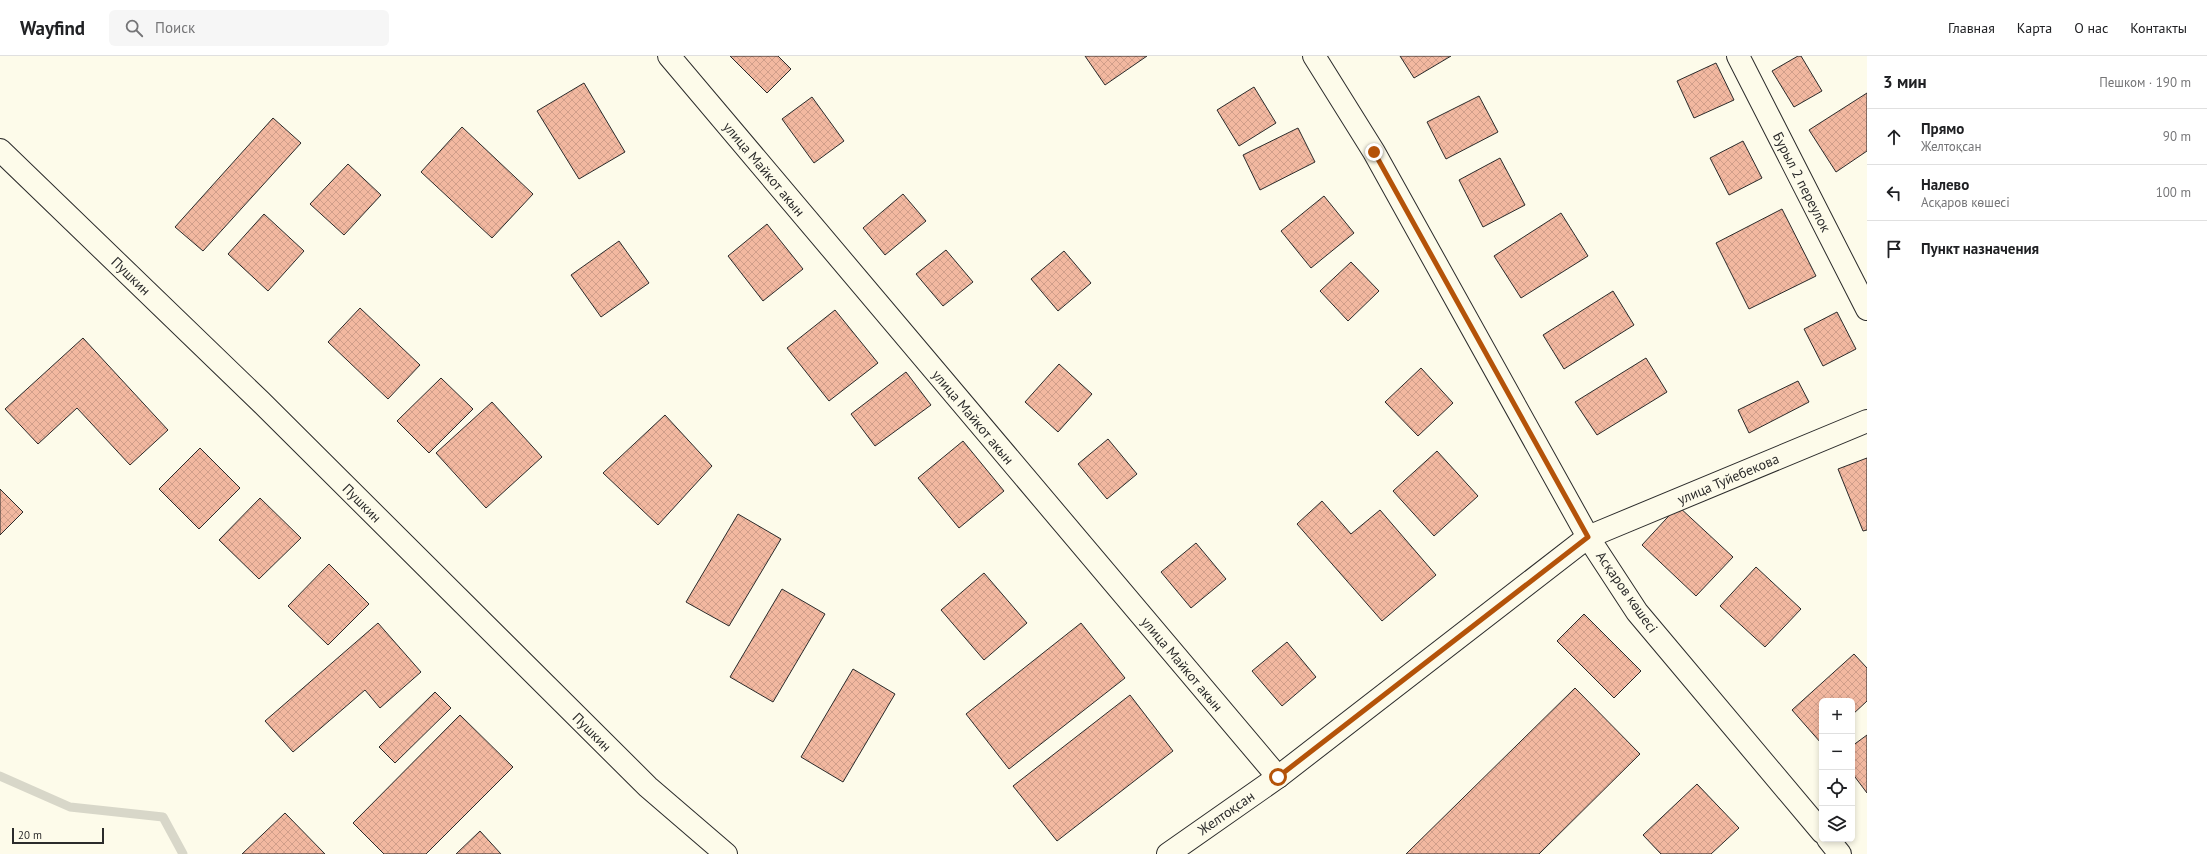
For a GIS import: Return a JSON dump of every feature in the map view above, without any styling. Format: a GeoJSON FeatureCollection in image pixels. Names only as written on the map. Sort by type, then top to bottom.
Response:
{"type":"FeatureCollection","features":[{"type":"Feature","properties":{"kind":"street","name":"улица Майкот акын"},"geometry":{"type":"LineString","coordinates":[[669,56],[1278,777]]}},
{"type":"Feature","properties":{"kind":"street","name":"Асқаров көшесі"},"geometry":{"type":"LineString","coordinates":[[1314,56],[1374,152],[1588,537],[1637,612],[1819,828]]}},
{"type":"Feature","properties":{"kind":"street","name":"Бурыл 2 переулок"},"geometry":{"type":"LineString","coordinates":[[1738,56],[1867,309]]}},
{"type":"Feature","properties":{"kind":"street","name":"Пушкин"},"geometry":{"type":"LineString","coordinates":[[0,150],[260,401],[648,788],[726,854]]}},
{"type":"Feature","properties":{"kind":"street","name":"улица Туйебекова"},"geometry":{"type":"LineString","coordinates":[[1588,537],[1867,421]]}},
{"type":"Feature","properties":{"kind":"street","name":"Желтоқсан"},"geometry":{"type":"LineString","coordinates":[[1168,854],[1278,777],[1588,537]]}},
{"type":"Feature","properties":{"kind":"street"},"geometry":{"type":"LineString","coordinates":[[1830,842],[1840,854]]}},
{"type":"Feature","properties":{"kind":"building"},"geometry":{"type":"Polygon","coordinates":[[[730,56],[778,56],[791,69],[767,93],[730,56]]]}},
{"type":"Feature","properties":{"kind":"building"},"geometry":{"type":"Polygon","coordinates":[[[1085,56],[1147,56],[1105,85],[1085,56]]]}},
{"type":"Feature","properties":{"kind":"building"},"geometry":{"type":"Polygon","coordinates":[[[1400,56],[1451,56],[1414,78],[1400,56]]]}},
{"type":"Feature","properties":{"kind":"building"},"geometry":{"type":"Polygon","coordinates":[[[1798,56],[1801,56],[1822,91],[1794,107],[1772,71],[1798,56]]]}},
{"type":"Feature","properties":{"kind":"building"},"geometry":{"type":"Polygon","coordinates":[[[1716,63],[1734,100],[1694,118],[1677,81],[1716,63]]]}},
{"type":"Feature","properties":{"kind":"building"},"geometry":{"type":"Polygon","coordinates":[[[584,83],[625,152],[579,179],[537,111],[584,83]]]}},
{"type":"Feature","properties":{"kind":"building"},"geometry":{"type":"Polygon","coordinates":[[[1254,87],[1276,123],[1239,146],[1217,110],[1254,87]]]}},
{"type":"Feature","properties":{"kind":"building"},"geometry":{"type":"Polygon","coordinates":[[[1867,93],[1867,151],[1836,172],[1809,130],[1867,93]]]}},
{"type":"Feature","properties":{"kind":"building"},"geometry":{"type":"Polygon","coordinates":[[[1479,96],[1498,132],[1446,159],[1427,122],[1479,96]]]}},
{"type":"Feature","properties":{"kind":"building"},"geometry":{"type":"Polygon","coordinates":[[[812,97],[844,141],[814,163],[782,119],[812,97]]]}},
{"type":"Feature","properties":{"kind":"building"},"geometry":{"type":"Polygon","coordinates":[[[273,118],[301,143],[203,251],[175,227],[273,118]]]}},
{"type":"Feature","properties":{"kind":"building"},"geometry":{"type":"Polygon","coordinates":[[[462,127],[533,194],[492,238],[421,172],[462,127]]]}},
{"type":"Feature","properties":{"kind":"building"},"geometry":{"type":"Polygon","coordinates":[[[1298,128],[1315,162],[1260,190],[1243,155],[1298,128]]]}},
{"type":"Feature","properties":{"kind":"building"},"geometry":{"type":"Polygon","coordinates":[[[1743,141],[1762,178],[1729,195],[1710,158],[1743,141]]]}},
{"type":"Feature","properties":{"kind":"building"},"geometry":{"type":"Polygon","coordinates":[[[1500,158],[1525,205],[1483,227],[1459,180],[1500,158]]]}},
{"type":"Feature","properties":{"kind":"building"},"geometry":{"type":"Polygon","coordinates":[[[348,164],[381,195],[344,235],[310,204],[348,164]]]}},
{"type":"Feature","properties":{"kind":"building"},"geometry":{"type":"Polygon","coordinates":[[[903,194],[926,221],[885,255],[863,228],[903,194]]]}},
{"type":"Feature","properties":{"kind":"building"},"geometry":{"type":"Polygon","coordinates":[[[1324,196],[1354,233],[1311,268],[1281,231],[1324,196]]]}},
{"type":"Feature","properties":{"kind":"building"},"geometry":{"type":"Polygon","coordinates":[[[1782,209],[1816,276],[1749,309],[1716,243],[1782,209]]]}},
{"type":"Feature","properties":{"kind":"building"},"geometry":{"type":"Polygon","coordinates":[[[1561,213],[1588,256],[1521,298],[1494,256],[1561,213]]]}},
{"type":"Feature","properties":{"kind":"building"},"geometry":{"type":"Polygon","coordinates":[[[264,214],[304,251],[268,291],[228,254],[264,214]]]}},
{"type":"Feature","properties":{"kind":"building"},"geometry":{"type":"Polygon","coordinates":[[[767,224],[803,269],[763,301],[728,256],[767,224]]]}},
{"type":"Feature","properties":{"kind":"building"},"geometry":{"type":"Polygon","coordinates":[[[619,241],[649,283],[601,317],[571,275],[619,241]]]}},
{"type":"Feature","properties":{"kind":"building"},"geometry":{"type":"Polygon","coordinates":[[[946,250],[973,282],[943,306],[916,274],[946,250]]]}},
{"type":"Feature","properties":{"kind":"building"},"geometry":{"type":"Polygon","coordinates":[[[1064,251],[1091,283],[1058,311],[1031,279],[1064,251]]]}},
{"type":"Feature","properties":{"kind":"building"},"geometry":{"type":"Polygon","coordinates":[[[1351,262],[1379,291],[1348,321],[1320,291],[1351,262]]]}},
{"type":"Feature","properties":{"kind":"building"},"geometry":{"type":"Polygon","coordinates":[[[1613,291],[1634,325],[1564,369],[1543,335],[1613,291]]]}},
{"type":"Feature","properties":{"kind":"building"},"geometry":{"type":"Polygon","coordinates":[[[360,308],[420,365],[388,399],[328,342],[360,308]]]}},
{"type":"Feature","properties":{"kind":"building"},"geometry":{"type":"Polygon","coordinates":[[[835,310],[878,363],[829,401],[787,348],[835,310]]]}},
{"type":"Feature","properties":{"kind":"building"},"geometry":{"type":"Polygon","coordinates":[[[1837,312],[1856,349],[1823,366],[1804,329],[1837,312]]]}},
{"type":"Feature","properties":{"kind":"building"},"geometry":{"type":"Polygon","coordinates":[[[83,338],[168,430],[130,465],[77,408],[38,444],[5,409],[83,338]]]}},
{"type":"Feature","properties":{"kind":"building"},"geometry":{"type":"Polygon","coordinates":[[[1646,358],[1667,392],[1597,435],[1575,402],[1646,358]]]}},
{"type":"Feature","properties":{"kind":"building"},"geometry":{"type":"Polygon","coordinates":[[[1059,364],[1092,394],[1058,432],[1025,402],[1059,364]]]}},
{"type":"Feature","properties":{"kind":"building"},"geometry":{"type":"Polygon","coordinates":[[[1421,368],[1453,403],[1418,436],[1385,402],[1421,368]]]}},
{"type":"Feature","properties":{"kind":"building"},"geometry":{"type":"Polygon","coordinates":[[[906,372],[931,405],[875,446],[851,414],[906,372]]]}},
{"type":"Feature","properties":{"kind":"building"},"geometry":{"type":"Polygon","coordinates":[[[441,378],[473,409],[429,453],[397,421],[441,378]]]}},
{"type":"Feature","properties":{"kind":"building"},"geometry":{"type":"Polygon","coordinates":[[[1798,381],[1809,402],[1749,433],[1738,410],[1798,381]]]}},
{"type":"Feature","properties":{"kind":"building"},"geometry":{"type":"Polygon","coordinates":[[[492,402],[542,457],[486,508],[436,453],[492,402]]]}},
{"type":"Feature","properties":{"kind":"building"},"geometry":{"type":"Polygon","coordinates":[[[665,415],[712,466],[658,525],[603,473],[665,415]]]}},
{"type":"Feature","properties":{"kind":"building"},"geometry":{"type":"Polygon","coordinates":[[[1108,439],[1137,474],[1107,499],[1078,464],[1108,439]]]}},
{"type":"Feature","properties":{"kind":"building"},"geometry":{"type":"Polygon","coordinates":[[[963,441],[1004,491],[959,528],[918,478],[963,441]]]}},
{"type":"Feature","properties":{"kind":"building"},"geometry":{"type":"Polygon","coordinates":[[[200,448],[240,488],[199,529],[159,489],[200,448]]]}},
{"type":"Feature","properties":{"kind":"building"},"geometry":{"type":"Polygon","coordinates":[[[1437,451],[1478,496],[1434,536],[1393,491],[1437,451]]]}},
{"type":"Feature","properties":{"kind":"building"},"geometry":{"type":"Polygon","coordinates":[[[1867,458],[1867,530],[1863,531],[1838,469],[1867,458]]]}},
{"type":"Feature","properties":{"kind":"building"},"geometry":{"type":"Polygon","coordinates":[[[0,489],[23,512],[0,535],[0,489]]]}},
{"type":"Feature","properties":{"kind":"building"},"geometry":{"type":"Polygon","coordinates":[[[260,498],[301,538],[259,579],[219,540],[260,498]]]}},
{"type":"Feature","properties":{"kind":"building"},"geometry":{"type":"Polygon","coordinates":[[[1322,501],[1351,534],[1380,510],[1436,575],[1382,621],[1297,524],[1322,501]]]}},
{"type":"Feature","properties":{"kind":"building"},"geometry":{"type":"Polygon","coordinates":[[[1678,506],[1733,557],[1696,596],[1642,545],[1678,506]]]}},
{"type":"Feature","properties":{"kind":"building"},"geometry":{"type":"Polygon","coordinates":[[[738,514],[781,539],[729,626],[686,602],[738,514]]]}},
{"type":"Feature","properties":{"kind":"building"},"geometry":{"type":"Polygon","coordinates":[[[1196,543],[1226,579],[1191,608],[1161,572],[1196,543]]]}},
{"type":"Feature","properties":{"kind":"building"},"geometry":{"type":"Polygon","coordinates":[[[329,564],[369,604],[328,645],[288,606],[329,564]]]}},
{"type":"Feature","properties":{"kind":"building"},"geometry":{"type":"Polygon","coordinates":[[[1756,567],[1801,609],[1765,647],[1720,606],[1756,567]]]}},
{"type":"Feature","properties":{"kind":"building"},"geometry":{"type":"Polygon","coordinates":[[[984,573],[1027,623],[984,660],[941,610],[984,573]]]}},
{"type":"Feature","properties":{"kind":"building"},"geometry":{"type":"Polygon","coordinates":[[[782,589],[825,614],[773,702],[730,677],[782,589]]]}},
{"type":"Feature","properties":{"kind":"building"},"geometry":{"type":"Polygon","coordinates":[[[1584,614],[1641,671],[1614,698],[1557,641],[1584,614]]]}},
{"type":"Feature","properties":{"kind":"building"},"geometry":{"type":"Polygon","coordinates":[[[378,623],[421,672],[380,708],[365,690],[293,752],[265,721],[378,623]]]}},
{"type":"Feature","properties":{"kind":"building"},"geometry":{"type":"Polygon","coordinates":[[[1081,623],[1125,678],[1009,769],[966,714],[1081,623]]]}},
{"type":"Feature","properties":{"kind":"building"},"geometry":{"type":"Polygon","coordinates":[[[1287,642],[1316,677],[1282,706],[1252,671],[1287,642]]]}},
{"type":"Feature","properties":{"kind":"building"},"geometry":{"type":"Polygon","coordinates":[[[1854,654],[1867,668],[1867,701],[1855,712],[1855,698],[1819,698],[1819,741],[1792,710],[1854,654]]]}},
{"type":"Feature","properties":{"kind":"building"},"geometry":{"type":"Polygon","coordinates":[[[853,669],[895,694],[843,782],[801,757],[853,669]]]}},
{"type":"Feature","properties":{"kind":"building"},"geometry":{"type":"Polygon","coordinates":[[[1575,688],[1640,754],[1539,854],[1406,854],[1575,688]]]}},
{"type":"Feature","properties":{"kind":"building"},"geometry":{"type":"Polygon","coordinates":[[[435,692],[451,708],[395,763],[379,747],[435,692]]]}},
{"type":"Feature","properties":{"kind":"building"},"geometry":{"type":"Polygon","coordinates":[[[1130,695],[1173,751],[1057,841],[1013,786],[1130,695]]]}},
{"type":"Feature","properties":{"kind":"building"},"geometry":{"type":"Polygon","coordinates":[[[460,715],[513,767],[426,854],[384,854],[353,823],[460,715]]]}},
{"type":"Feature","properties":{"kind":"building"},"geometry":{"type":"Polygon","coordinates":[[[1867,735],[1867,793],[1855,777],[1855,744],[1867,735]]]}},
{"type":"Feature","properties":{"kind":"building"},"geometry":{"type":"Polygon","coordinates":[[[1697,784],[1739,828],[1711,854],[1661,854],[1643,835],[1697,784]]]}},
{"type":"Feature","properties":{"kind":"building"},"geometry":{"type":"Polygon","coordinates":[[[285,813],[325,854],[242,854],[285,813]]]}},
{"type":"Feature","properties":{"kind":"building"},"geometry":{"type":"Polygon","coordinates":[[[480,831],[501,854],[456,854],[480,831]]]}},
{"type":"Feature","properties":{"kind":"waterway"},"geometry":{"type":"LineString","coordinates":[[0,776],[70,807],[163,817],[183,854]]}},
{"type":"Feature","properties":{"kind":"route"},"geometry":{"type":"LineString","coordinates":[[1278,777],[1588,537],[1374,152]]}}]}
